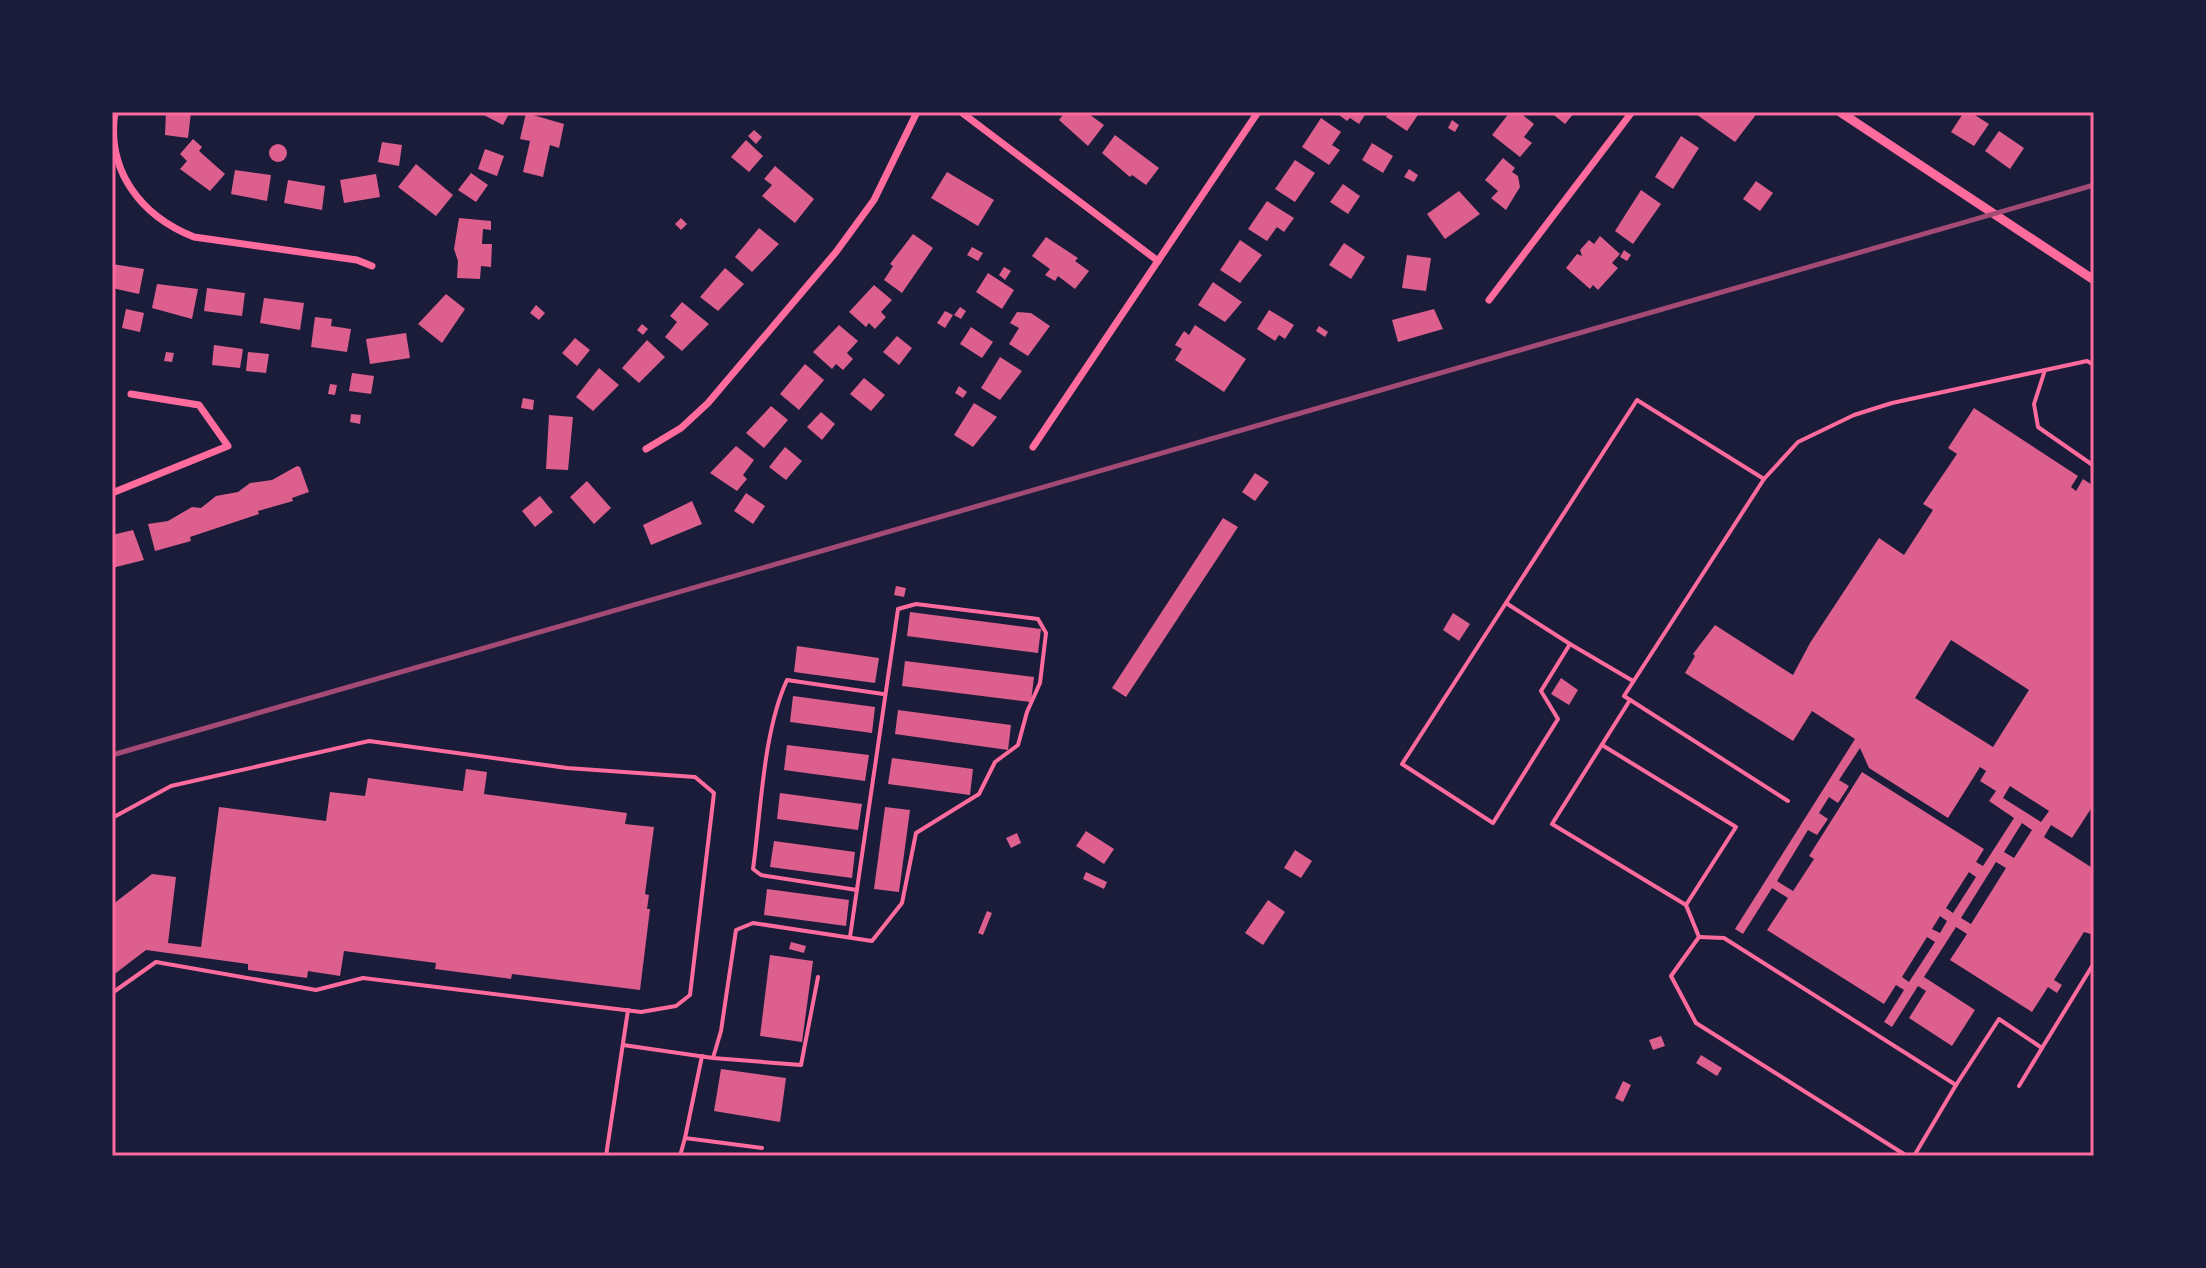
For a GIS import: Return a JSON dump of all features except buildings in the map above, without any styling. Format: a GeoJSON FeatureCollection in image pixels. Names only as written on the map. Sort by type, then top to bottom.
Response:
{"type":"FeatureCollection","features":[{"type":"Feature","properties":{"kind":"street"},"geometry":{"type":"LineString","coordinates":[[115,112],[113,135],[120,168],[136,197],[161,221],[194,237],[357,260],[372,266]]}},
{"type":"Feature","properties":{"kind":"street"},"geometry":{"type":"LineString","coordinates":[[646,449],[681,428],[708,403],[836,252],[874,200],[917,112]]}},
{"type":"Feature","properties":{"kind":"street"},"geometry":{"type":"LineString","coordinates":[[961,112],[1158,261]]}},
{"type":"Feature","properties":{"kind":"street"},"geometry":{"type":"LineString","coordinates":[[1033,447],[1258,112]]}},
{"type":"Feature","properties":{"kind":"street"},"geometry":{"type":"LineString","coordinates":[[1489,300],[1632,112]]}},
{"type":"Feature","properties":{"kind":"street"},"geometry":{"type":"LineString","coordinates":[[1840,112],[2094,280]]}},
{"type":"Feature","properties":{"kind":"street"},"geometry":{"type":"LineString","coordinates":[[112,493],[228,446],[199,405],[131,394]]}},
{"type":"Feature","properties":{"kind":"lane"},"geometry":{"type":"LineString","coordinates":[[1788,801],[1624,696],[1764,479],[1798,442],[1854,415],[2087,361],[2094,365]]}},
{"type":"Feature","properties":{"kind":"lane"},"geometry":{"type":"LineString","coordinates":[[2045,370],[2034,404],[2038,427],[2094,466]]}},
{"type":"Feature","properties":{"kind":"lane"},"geometry":{"type":"LineString","coordinates":[[1570,644],[1541,691],[1558,719],[1493,823],[1402,764],[1637,400],[1764,479]]}},
{"type":"Feature","properties":{"kind":"lane"},"geometry":{"type":"LineString","coordinates":[[1506,603],[1633,681]]}},
{"type":"Feature","properties":{"kind":"lane"},"geometry":{"type":"LineString","coordinates":[[713,1058],[721,1031],[736,930],[753,923],[872,941],[902,903],[916,833],[979,794],[995,762],[1018,745],[1027,712],[1040,683],[1046,633],[1038,619],[916,604],[898,609],[883,694],[850,937]]}},
{"type":"Feature","properties":{"kind":"lane"},"geometry":{"type":"LineString","coordinates":[[857,890],[761,875],[753,869],[757,837],[778,699],[787,680],[883,694]]}},
{"type":"Feature","properties":{"kind":"lane"},"geometry":{"type":"LineString","coordinates":[[1630,700],[1552,824],[1686,905],[1699,937]]}},
{"type":"Feature","properties":{"kind":"lane"},"geometry":{"type":"LineString","coordinates":[[112,818],[171,786],[369,741],[567,768],[695,777],[714,793],[690,995],[676,1006],[628,1010],[363,978],[316,990],[156,962],[112,993]]}},
{"type":"Feature","properties":{"kind":"lane"},"geometry":{"type":"LineString","coordinates":[[1602,745],[1736,827],[1686,905]]}},
{"type":"Feature","properties":{"kind":"lane"},"geometry":{"type":"LineString","coordinates":[[1699,937],[1724,938],[1956,1085]]}},
{"type":"Feature","properties":{"kind":"lane"},"geometry":{"type":"LineString","coordinates":[[1699,937],[1671,976],[1696,1023],[1907,1156]]}},
{"type":"Feature","properties":{"kind":"lane"},"geometry":{"type":"LineString","coordinates":[[2019,1086],[2094,963]]}},
{"type":"Feature","properties":{"kind":"lane"},"geometry":{"type":"LineString","coordinates":[[623,1045],[713,1058],[801,1065],[818,977]]}},
{"type":"Feature","properties":{"kind":"lane"},"geometry":{"type":"LineString","coordinates":[[606,1156],[628,1010]]}},
{"type":"Feature","properties":{"kind":"lane"},"geometry":{"type":"LineString","coordinates":[[1914,1156],[1999,1019],[2042,1048]]}},
{"type":"Feature","properties":{"kind":"lane"},"geometry":{"type":"LineString","coordinates":[[680,1156],[702,1056]]}},
{"type":"Feature","properties":{"kind":"lane"},"geometry":{"type":"LineString","coordinates":[[685,1138],[762,1148]]}},
{"type":"Feature","properties":{"kind":"railway"},"geometry":{"type":"LineString","coordinates":[[112,755],[2094,185]]}}]}
